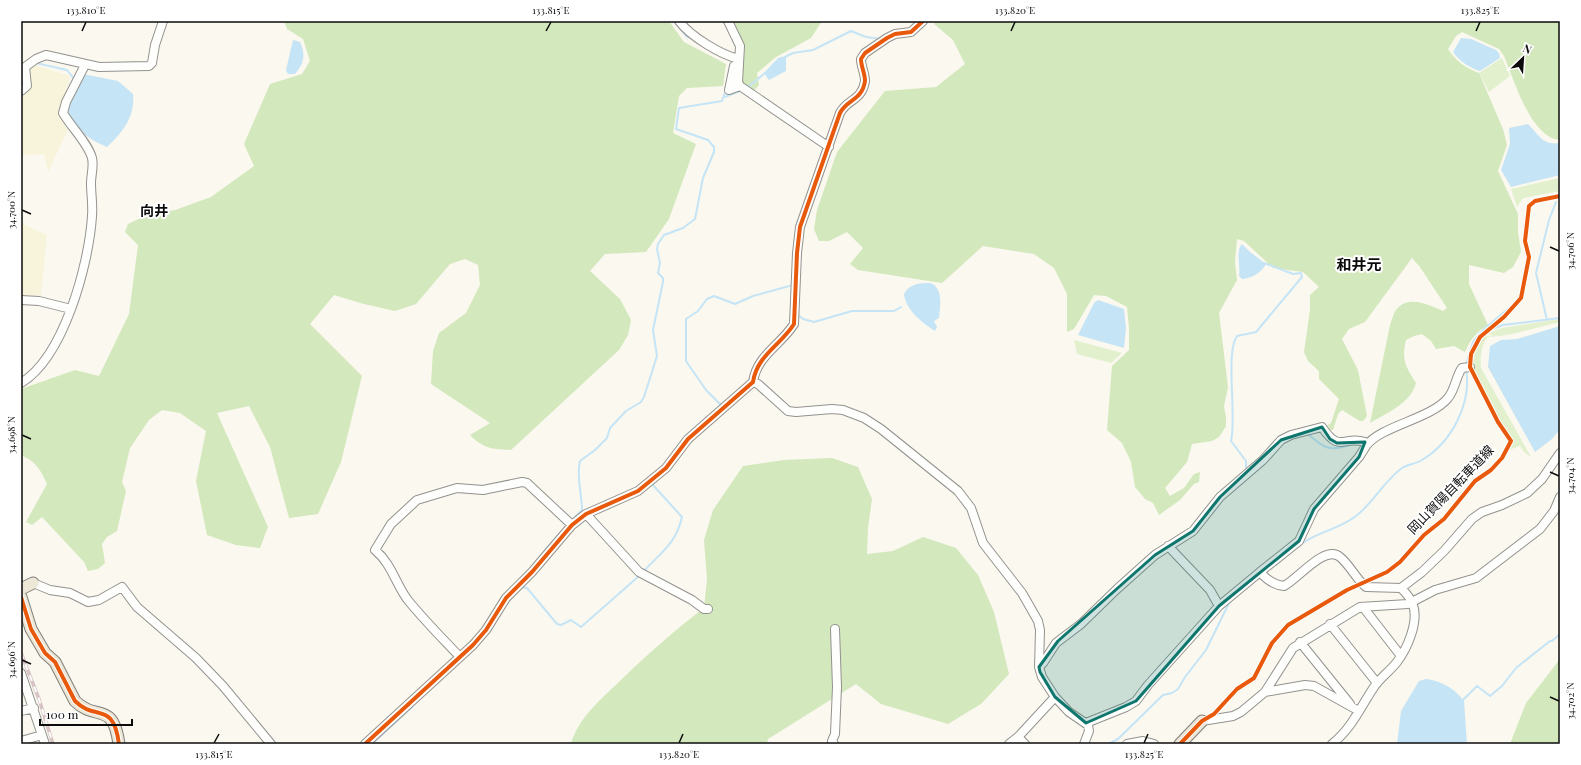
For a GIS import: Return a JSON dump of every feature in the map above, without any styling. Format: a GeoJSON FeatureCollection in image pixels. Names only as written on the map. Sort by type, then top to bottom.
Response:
{"type":"FeatureCollection","features":[{"type":"Feature","properties":{"kind":"main road"},"geometry":{"type":"LineString","coordinates":[[21,579],[33,582]]}},
{"type":"Feature","properties":{"kind":"main road"},"geometry":{"type":"LineString","coordinates":[[21,589],[33,582]]}},
{"type":"Feature","properties":{"kind":"main road"},"geometry":{"type":"LineString","coordinates":[[21,598],[31,629],[45,653],[55,662],[75,701],[85,708],[109,716],[115,725],[119,744]]}},
{"type":"Feature","properties":{"kind":"main road"},"geometry":{"type":"LineString","coordinates":[[1180,744],[1202,721]]}},
{"type":"Feature","properties":{"kind":"street"},"geometry":{"type":"LineString","coordinates":[[21,91],[26,86],[25,67],[36,59],[46,55],[85,65],[110,68],[149,66],[152,63],[155,45],[163,21]]}},
{"type":"Feature","properties":{"kind":"street"},"geometry":{"type":"LineString","coordinates":[[679,21],[688,32],[736,58]]}},
{"type":"Feature","properties":{"kind":"street"},"geometry":{"type":"LineString","coordinates":[[728,21],[740,46],[729,90],[740,86]]}},
{"type":"Feature","properties":{"kind":"street"},"geometry":{"type":"LineString","coordinates":[[365,744],[481,637],[506,598],[532,572],[570,523],[586,514],[638,492],[666,468],[688,439],[753,382],[754,372],[766,354],[794,324],[797,253],[800,227],[844,107],[856,100],[862,92],[865,81],[861,63],[862,56],[891,35],[911,32],[923,21]]}},
{"type":"Feature","properties":{"kind":"street"},"geometry":{"type":"LineString","coordinates":[[736,58],[738,82],[740,86],[829,147]]}},
{"type":"Feature","properties":{"kind":"street"},"geometry":{"type":"LineString","coordinates":[[21,383],[31,376],[47,357],[57,341],[71,309],[86,252],[92,216],[93,160],[78,132],[63,113],[66,102],[85,65]]}},
{"type":"Feature","properties":{"kind":"street"},"geometry":{"type":"LineString","coordinates":[[21,300],[39,301],[71,309]]}},
{"type":"Feature","properties":{"kind":"street"},"geometry":{"type":"LineString","coordinates":[[1087,722],[1115,712],[1136,701],[1148,685],[1219,606],[1261,574],[1299,541],[1314,509],[1359,457],[1369,442],[1443,402],[1448,398],[1460,370],[1467,367]]}},
{"type":"Feature","properties":{"kind":"street"},"geometry":{"type":"LineString","coordinates":[[753,382],[758,384],[788,411],[843,410],[864,418],[881,429],[958,491],[971,508],[983,544],[1022,593],[1038,620],[1040,630],[1039,667],[1042,678],[1055,697],[1069,712],[1087,722],[1089,731],[1084,744]]}},
{"type":"Feature","properties":{"kind":"street"},"geometry":{"type":"LineString","coordinates":[[1039,667],[1058,641],[1081,624],[1117,589],[1168,546],[1193,531],[1228,489],[1263,460],[1285,437],[1322,428],[1330,439],[1337,443],[1359,441],[1365,442],[1366,446]]}},
{"type":"Feature","properties":{"kind":"street"},"geometry":{"type":"LineString","coordinates":[[1261,574],[1275,584],[1284,586],[1314,562],[1331,553],[1341,557],[1366,587],[1401,588],[1422,572],[1444,551],[1472,519],[1482,512],[1502,505],[1527,492],[1542,479],[1560,453]]}},
{"type":"Feature","properties":{"kind":"street"},"geometry":{"type":"LineString","coordinates":[[460,656],[414,607],[402,591],[390,566],[375,550],[386,530],[417,500],[457,488],[483,490],[522,482],[527,483],[570,523]]}},
{"type":"Feature","properties":{"kind":"street"},"geometry":{"type":"LineString","coordinates":[[1202,721],[1237,714],[1265,692],[1293,648],[1300,642],[1330,624],[1363,607],[1413,603],[1435,590],[1476,578],[1540,529],[1554,511],[1560,496]]}},
{"type":"Feature","properties":{"kind":"street"},"geometry":{"type":"LineString","coordinates":[[586,514],[641,573],[692,600],[704,609],[708,609]]}},
{"type":"Feature","properties":{"kind":"street"},"geometry":{"type":"LineString","coordinates":[[1168,546],[1210,590],[1219,606]]}},
{"type":"Feature","properties":{"kind":"street"},"geometry":{"type":"LineString","coordinates":[[33,582],[50,590],[70,593],[88,602],[99,600],[122,587],[137,607],[196,658],[223,686],[271,744]]}},
{"type":"Feature","properties":{"kind":"street"},"geometry":{"type":"LineString","coordinates":[[1332,744],[1345,734],[1356,709],[1401,656],[1410,641],[1413,626],[1413,603],[1401,588]]}},
{"type":"Feature","properties":{"kind":"street"},"geometry":{"type":"LineString","coordinates":[[1363,607],[1401,656]]}},
{"type":"Feature","properties":{"kind":"street"},"geometry":{"type":"LineString","coordinates":[[1330,624],[1377,683]]}},
{"type":"Feature","properties":{"kind":"street"},"geometry":{"type":"LineString","coordinates":[[834,744],[832,741],[835,734],[837,687],[835,628]]}},
{"type":"Feature","properties":{"kind":"street"},"geometry":{"type":"LineString","coordinates":[[1300,642],[1356,709]]}},
{"type":"Feature","properties":{"kind":"street"},"geometry":{"type":"LineString","coordinates":[[22,677],[34,708],[45,744]]}},
{"type":"Feature","properties":{"kind":"street"},"geometry":{"type":"LineString","coordinates":[[1265,692],[1306,685],[1314,686],[1356,709]]}},
{"type":"Feature","properties":{"kind":"street"},"geometry":{"type":"LineString","coordinates":[[1009,744],[1018,737],[1055,697]]}},
{"type":"Feature","properties":{"kind":"street"},"geometry":{"type":"LineString","coordinates":[[21,711],[34,708]]}},
{"type":"Feature","properties":{"kind":"street"},"geometry":{"type":"LineString","coordinates":[[21,741],[42,735]]}},
{"type":"Feature","properties":{"kind":"street"},"geometry":{"type":"LineString","coordinates":[[1018,737],[1025,744]]}},
{"type":"Feature","properties":{"kind":"street"},"geometry":{"type":"LineString","coordinates":[[1127,744],[1143,741],[1154,744]]}},
{"type":"Feature","properties":{"kind":"highlighted area"},"geometry":{"type":"Polygon","coordinates":[[[1322,427],[1330,439],[1337,443],[1365,442],[1359,457],[1314,509],[1299,541],[1219,606],[1136,701],[1086,723],[1055,697],[1040,672],[1039,667],[1058,641],[1155,555],[1193,531],[1220,497],[1281,440],[1322,427]]]}},
{"type":"Feature","properties":{"kind":"shaded area"},"geometry":{"type":"Polygon","coordinates":[[[35,65],[70,76],[60,119],[68,129],[48,172],[44,154],[21,155],[21,95],[27,92],[29,88],[28,71],[31,66],[35,65]]]}},
{"type":"Feature","properties":{"kind":"shaded area"},"geometry":{"type":"Polygon","coordinates":[[[21,220],[25,225],[47,235],[41,295],[21,297],[21,220]]]}},
{"type":"Feature","properties":{"kind":"green space"},"geometry":{"type":"Polygon","coordinates":[[[284,21],[669,21],[684,42],[726,64],[723,86],[687,88],[679,96],[673,133],[696,144],[669,219],[646,252],[605,254],[590,271],[620,299],[631,320],[628,335],[619,350],[511,450],[484,446],[475,440],[470,435],[490,423],[431,384],[433,351],[439,333],[466,313],[480,285],[478,265],[465,259],[450,264],[416,304],[395,311],[334,295],[310,324],[362,376],[341,462],[318,514],[289,518],[270,447],[249,406],[217,413],[268,527],[260,548],[236,545],[207,535],[196,481],[206,431],[180,413],[162,410],[149,420],[130,448],[122,482],[126,491],[117,531],[107,537],[102,544],[105,563],[98,569],[88,571],[84,562],[42,517],[32,525],[26,522],[47,484],[37,466],[21,455],[21,389],[75,370],[99,376],[129,314],[138,245],[125,232],[128,224],[145,216],[175,210],[211,197],[254,166],[244,144],[270,84],[302,74],[310,61],[303,39],[287,29],[284,21]]]}},
{"type":"Feature","properties":{"kind":"green space"},"geometry":{"type":"Polygon","coordinates":[[[730,21],[822,21],[811,38],[776,57],[757,73],[759,85],[753,92],[740,82],[742,55],[730,21]]]}},
{"type":"Feature","properties":{"kind":"green space"},"geometry":{"type":"Polygon","coordinates":[[[936,21],[1560,21],[1560,140],[1550,137],[1540,129],[1532,119],[1518,93],[1504,56],[1499,49],[1462,32],[1456,36],[1448,49],[1461,64],[1479,73],[1503,129],[1507,145],[1498,171],[1518,214],[1518,232],[1521,252],[1513,267],[1504,273],[1469,265],[1469,284],[1488,325],[1480,330],[1474,337],[1465,352],[1454,346],[1436,349],[1431,341],[1422,334],[1406,340],[1404,358],[1407,368],[1416,383],[1413,390],[1398,407],[1370,423],[1390,325],[1396,310],[1401,305],[1412,302],[1419,302],[1443,311],[1447,308],[1420,267],[1412,258],[1365,322],[1349,329],[1342,339],[1358,370],[1367,416],[1363,421],[1360,421],[1342,410],[1338,414],[1333,430],[1330,430],[1328,425],[1331,423],[1339,399],[1319,379],[1319,371],[1308,361],[1304,352],[1310,310],[1310,295],[1319,287],[1303,272],[1273,268],[1244,241],[1237,239],[1235,262],[1237,280],[1219,313],[1228,387],[1224,406],[1226,426],[1219,437],[1212,441],[1192,444],[1187,462],[1165,488],[1170,496],[1184,488],[1194,474],[1200,472],[1199,482],[1194,484],[1180,500],[1159,515],[1153,503],[1145,499],[1135,487],[1131,462],[1122,443],[1107,430],[1112,366],[1129,350],[1127,307],[1106,296],[1094,295],[1074,329],[1067,332],[1067,294],[1054,268],[1034,254],[983,246],[942,283],[858,270],[850,264],[863,248],[847,232],[829,241],[819,241],[814,229],[817,210],[837,152],[885,91],[936,87],[965,64],[953,40],[934,24],[936,21]]]}},
{"type":"Feature","properties":{"kind":"green space"},"geometry":{"type":"Polygon","coordinates":[[[1502,58],[1510,76],[1489,92],[1479,73],[1502,58]]]}},
{"type":"Feature","properties":{"kind":"green space"},"geometry":{"type":"Polygon","coordinates":[[[1560,178],[1560,191],[1523,198],[1517,207],[1511,189],[1560,178]]]}},
{"type":"Feature","properties":{"kind":"green space"},"geometry":{"type":"Polygon","coordinates":[[[1560,319],[1560,322],[1512,334],[1500,336],[1487,334],[1502,328],[1560,319]]]}},
{"type":"Feature","properties":{"kind":"green space"},"geometry":{"type":"Polygon","coordinates":[[[1494,335],[1498,336],[1488,337],[1482,348],[1481,368],[1531,457],[1524,452],[1520,446],[1509,450],[1513,443],[1472,368],[1475,351],[1484,337],[1494,335]]]}},
{"type":"Feature","properties":{"kind":"green space"},"geometry":{"type":"Polygon","coordinates":[[[1074,340],[1122,353],[1111,363],[1077,354],[1074,340]]]}},
{"type":"Feature","properties":{"kind":"green space"},"geometry":{"type":"Polygon","coordinates":[[[832,458],[858,467],[872,499],[868,528],[867,554],[893,551],[923,537],[956,548],[978,575],[994,612],[1009,674],[981,704],[948,724],[881,704],[856,684],[768,739],[767,744],[571,744],[579,725],[592,708],[652,651],[704,608],[707,579],[704,540],[713,510],[743,466],[784,460],[832,458]]]}},
{"type":"Feature","properties":{"kind":"green space"},"geometry":{"type":"Polygon","coordinates":[[[1560,659],[1560,744],[1510,744],[1526,703],[1560,659]]]}},
{"type":"Feature","properties":{"kind":"water"},"geometry":{"type":"Polygon","coordinates":[[[1461,38],[1471,39],[1496,50],[1499,53],[1500,58],[1480,71],[1472,68],[1465,64],[1453,52],[1461,38]]]}},
{"type":"Feature","properties":{"kind":"water"},"geometry":{"type":"Polygon","coordinates":[[[293,40],[300,42],[303,51],[303,59],[295,74],[288,74],[286,70],[293,40]]]}},
{"type":"Feature","properties":{"kind":"water"},"geometry":{"type":"Polygon","coordinates":[[[786,56],[786,71],[769,80],[764,73],[778,58],[786,56]]]}},
{"type":"Feature","properties":{"kind":"water"},"geometry":{"type":"Polygon","coordinates":[[[83,74],[118,81],[133,94],[132,110],[127,124],[107,147],[88,137],[72,122],[68,116],[66,109],[83,74]]]}},
{"type":"Feature","properties":{"kind":"water"},"geometry":{"type":"Polygon","coordinates":[[[1528,124],[1545,141],[1549,143],[1560,143],[1560,175],[1511,187],[1501,170],[1510,144],[1509,128],[1528,124]]]}},
{"type":"Feature","properties":{"kind":"water"},"geometry":{"type":"Polygon","coordinates":[[[1242,244],[1266,264],[1262,270],[1256,274],[1249,278],[1242,279],[1239,276],[1239,251],[1242,244]]]}},
{"type":"Feature","properties":{"kind":"water"},"geometry":{"type":"Polygon","coordinates":[[[922,283],[930,283],[937,289],[940,298],[939,318],[934,321],[937,327],[935,331],[916,316],[908,306],[904,294],[912,286],[922,283]]]}},
{"type":"Feature","properties":{"kind":"water"},"geometry":{"type":"Polygon","coordinates":[[[1098,300],[1124,309],[1126,328],[1124,348],[1078,335],[1094,303],[1098,300]]]}},
{"type":"Feature","properties":{"kind":"water"},"geometry":{"type":"Polygon","coordinates":[[[1560,326],[1560,429],[1552,439],[1535,452],[1488,367],[1490,346],[1501,340],[1517,339],[1560,326]]]}},
{"type":"Feature","properties":{"kind":"water"},"geometry":{"type":"Polygon","coordinates":[[[1426,679],[1448,686],[1464,701],[1467,744],[1397,744],[1401,711],[1419,681],[1426,679]]]}},
{"type":"Feature","properties":{"kind":"waterway"},"geometry":{"type":"LineString","coordinates":[[674,21],[686,36],[693,39]]}},
{"type":"Feature","properties":{"kind":"waterway"},"geometry":{"type":"LineString","coordinates":[[785,57],[793,53],[813,50],[851,31],[866,37],[881,39]]}},
{"type":"Feature","properties":{"kind":"waterway"},"geometry":{"type":"LineString","coordinates":[[36,63],[67,70],[75,80]]}},
{"type":"Feature","properties":{"kind":"waterway"},"geometry":{"type":"LineString","coordinates":[[747,88],[765,73]]}},
{"type":"Feature","properties":{"kind":"waterway"},"geometry":{"type":"LineString","coordinates":[[571,521],[582,510],[579,480],[580,461],[595,450],[607,438],[610,428],[626,411],[641,402],[644,397],[657,356],[653,330],[663,282],[663,278],[658,273],[660,263],[657,249],[658,244],[664,235],[683,228],[695,219],[703,178],[714,152],[714,147],[708,140],[676,129],[679,108],[722,101],[726,90]]}},
{"type":"Feature","properties":{"kind":"waterway"},"geometry":{"type":"LineString","coordinates":[[725,97],[740,91]]}},
{"type":"Feature","properties":{"kind":"waterway"},"geometry":{"type":"LineString","coordinates":[[1547,320],[1536,273],[1549,220],[1556,202]]}},
{"type":"Feature","properties":{"kind":"waterway"},"geometry":{"type":"LineString","coordinates":[[1246,471],[1246,461],[1231,441],[1233,416],[1231,370],[1234,344],[1237,336],[1256,332],[1302,277],[1301,273],[1293,274],[1264,263]]}},
{"type":"Feature","properties":{"kind":"waterway"},"geometry":{"type":"LineString","coordinates":[[722,406],[706,390],[686,361],[686,319],[698,311],[707,299],[714,296],[735,304],[753,296],[793,285]]}},
{"type":"Feature","properties":{"kind":"waterway"},"geometry":{"type":"LineString","coordinates":[[1485,328],[1514,304]]}},
{"type":"Feature","properties":{"kind":"waterway"},"geometry":{"type":"LineString","coordinates":[[797,314],[803,319],[814,322],[852,311],[894,311],[901,307]]}},
{"type":"Feature","properties":{"kind":"waterway"},"geometry":{"type":"LineString","coordinates":[[1466,365],[1473,342],[1484,329],[1490,330],[1503,325],[1560,318]]}},
{"type":"Feature","properties":{"kind":"waterway"},"geometry":{"type":"LineString","coordinates":[[1276,565],[1304,542],[1344,524],[1356,516],[1396,473],[1402,468],[1422,460],[1442,443],[1451,432],[1463,408],[1466,395],[1466,369]]}},
{"type":"Feature","properties":{"kind":"waterway"},"geometry":{"type":"LineString","coordinates":[[1307,433],[1318,443],[1328,448],[1338,448],[1353,444]]}},
{"type":"Feature","properties":{"kind":"waterway"},"geometry":{"type":"LineString","coordinates":[[644,571],[672,541],[682,517],[652,484],[653,483]]}},
{"type":"Feature","properties":{"kind":"waterway"},"geometry":{"type":"LineString","coordinates":[[537,560],[560,533]]}},
{"type":"Feature","properties":{"kind":"waterway"},"geometry":{"type":"LineString","coordinates":[[522,587],[527,588],[557,624],[561,625],[571,620],[581,627],[639,576]]}},
{"type":"Feature","properties":{"kind":"waterway"},"geometry":{"type":"LineString","coordinates":[[507,604],[514,595]]}},
{"type":"Feature","properties":{"kind":"waterway"},"geometry":{"type":"LineString","coordinates":[[1108,744],[1118,739],[1163,695],[1172,693],[1178,689],[1185,677],[1206,650],[1230,601]]}},
{"type":"Feature","properties":{"kind":"waterway"},"geometry":{"type":"LineString","coordinates":[[1462,701],[1477,686],[1490,696],[1502,686],[1516,668],[1560,634]]}},
{"type":"Feature","properties":{"kind":"waterway"},"geometry":{"type":"LineString","coordinates":[[372,744],[412,707]]}},
{"type":"Feature","properties":{"kind":"railway"},"geometry":{"type":"LineString","coordinates":[[21,653],[39,699],[53,744]]}},
{"type":"Feature","properties":{"kind":"cycle path"},"geometry":{"type":"LineString","coordinates":[[365,744],[473,645],[486,630],[506,598],[532,572],[572,525],[586,514],[638,491],[666,468],[688,439],[753,382],[759,364],[794,324],[797,253],[800,227],[840,113],[846,105],[858,96],[863,88],[865,78],[861,59],[865,53],[887,38],[895,34],[911,32],[923,21]]}},
{"type":"Feature","properties":{"kind":"cycle path","name":"岡山賀陽自転車道線"},"geometry":{"type":"LineString","coordinates":[[1180,744],[1202,721],[1214,714],[1237,689],[1254,678],[1272,643],[1288,625],[1347,590],[1387,572],[1400,562],[1424,535],[1444,519],[1475,481],[1491,470],[1502,458],[1511,441],[1498,422],[1470,367],[1471,354],[1480,337],[1504,317],[1521,298],[1529,257],[1525,241],[1529,206],[1535,201],[1560,196]]}},
{"type":"Feature","properties":{"kind":"cycle path"},"geometry":{"type":"LineString","coordinates":[[21,597],[31,629],[45,653],[55,662],[75,701],[83,707],[108,717],[113,722],[119,744]]}},
{"type":"Feature","properties":{"kind":"district","name":"向井"},"geometry":{"type":"Point","coordinates":[154,210]}},
{"type":"Feature","properties":{"kind":"district","name":"和井元"},"geometry":{"type":"Point","coordinates":[1359,264]}}]}
